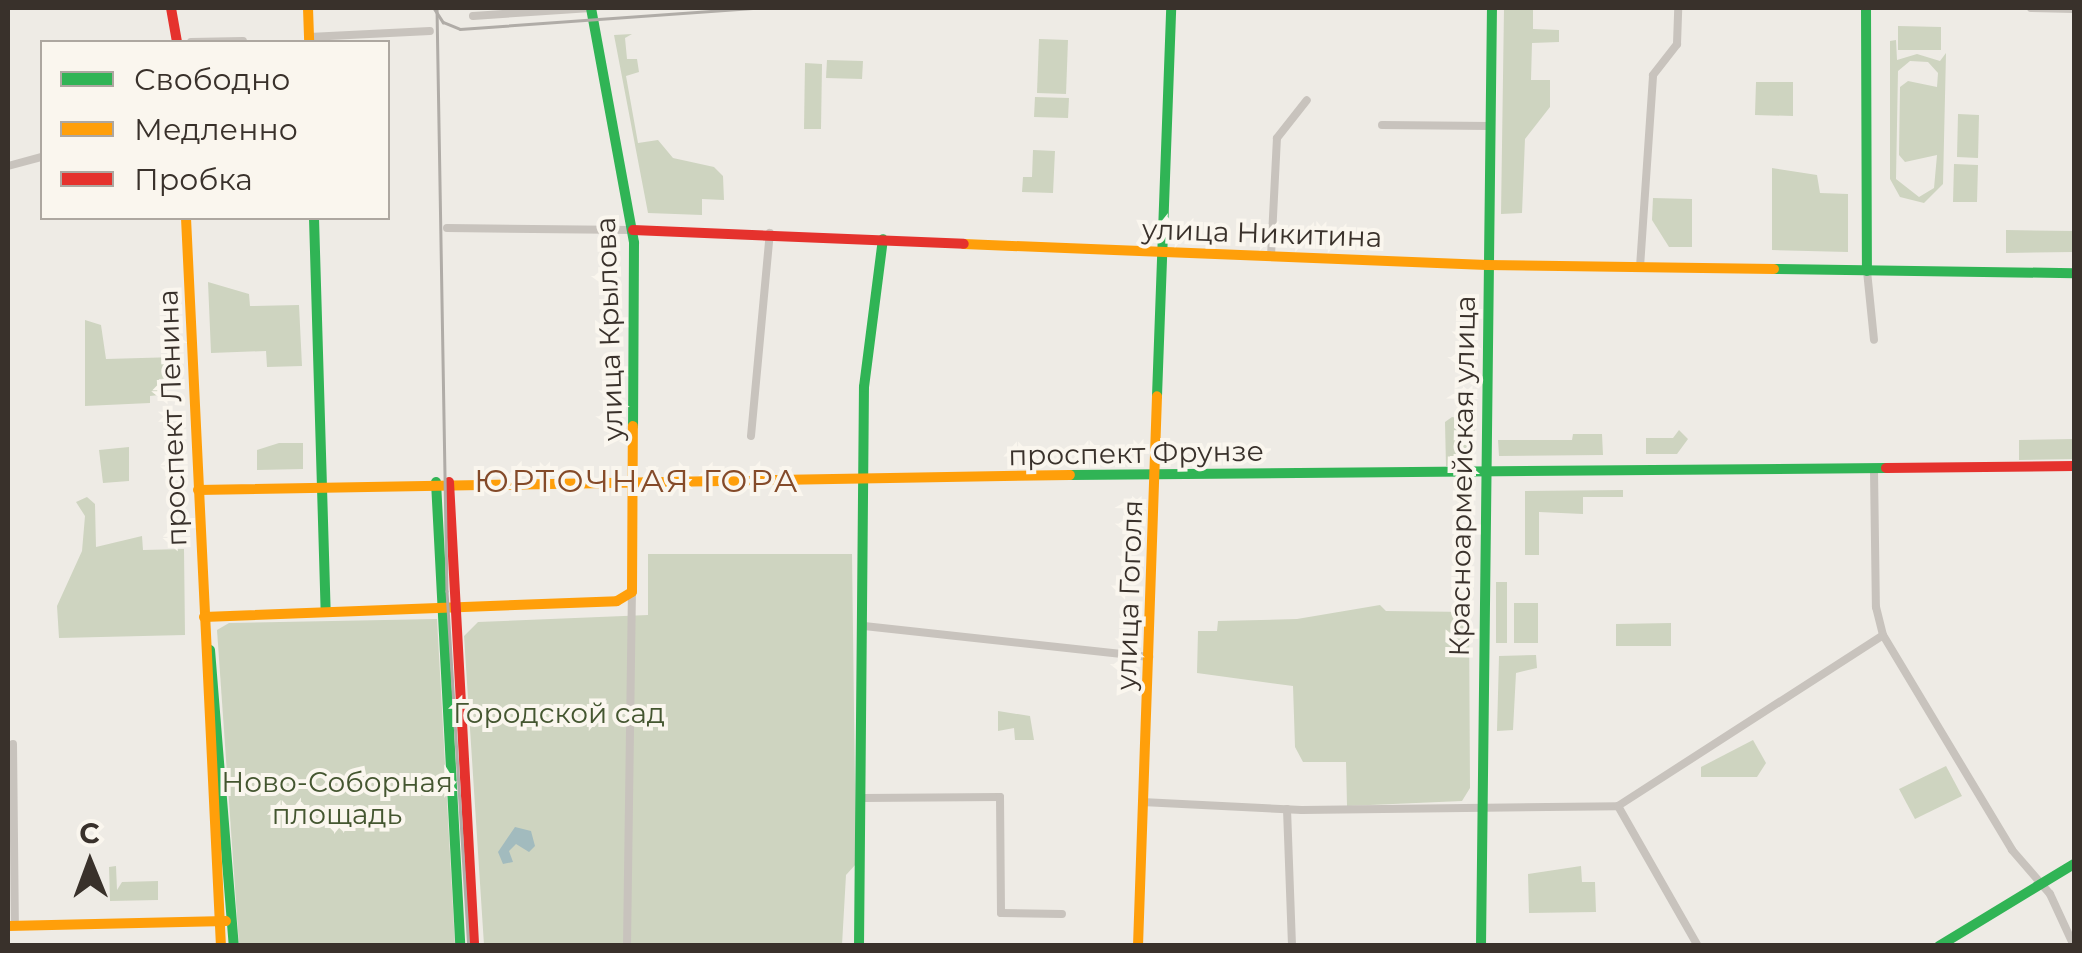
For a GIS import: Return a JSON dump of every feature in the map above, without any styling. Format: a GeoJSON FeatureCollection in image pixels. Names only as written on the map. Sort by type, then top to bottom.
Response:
{"type":"FeatureCollection","features":[{"type":"Feature","properties":{"kind":"street"},"geometry":{"type":"LineString","coordinates":[[171,8],[178,40]]}},
{"type":"Feature","properties":{"kind":"street"},"geometry":{"type":"LineString","coordinates":[[308,8],[309,40],[430,30]]}},
{"type":"Feature","properties":{"kind":"street"},"geometry":{"type":"LineString","coordinates":[[473,16],[591,8]]}},
{"type":"Feature","properties":{"kind":"street","name":"улица Крылова"},"geometry":{"type":"LineString","coordinates":[[591,8],[633,230],[632,592]]}},
{"type":"Feature","properties":{"kind":"street","name":"улица Гоголя"},"geometry":{"type":"LineString","coordinates":[[1138,946],[1171,8]]}},
{"type":"Feature","properties":{"kind":"street","name":"Красноармейская улица"},"geometry":{"type":"LineString","coordinates":[[1482,946],[1484,473],[1492,8]]}},
{"type":"Feature","properties":{"kind":"street"},"geometry":{"type":"LineString","coordinates":[[1640,267],[1653,75],[1677,44],[1678,8]]}},
{"type":"Feature","properties":{"kind":"street"},"geometry":{"type":"LineString","coordinates":[[1866,8],[1867,271],[1874,340]]}},
{"type":"Feature","properties":{"kind":"street"},"geometry":{"type":"LineString","coordinates":[[2032,8],[2074,8]]}},
{"type":"Feature","properties":{"kind":"street"},"geometry":{"type":"LineString","coordinates":[[1271,256],[1278,138],[1307,100]]}},
{"type":"Feature","properties":{"kind":"street"},"geometry":{"type":"LineString","coordinates":[[1382,125],[1490,126]]}},
{"type":"Feature","properties":{"kind":"street"},"geometry":{"type":"LineString","coordinates":[[8,166],[40,158]]}},
{"type":"Feature","properties":{"kind":"street","name":"проспект Ленина"},"geometry":{"type":"LineString","coordinates":[[186,220],[216,921],[221,946]]}},
{"type":"Feature","properties":{"kind":"street"},"geometry":{"type":"LineString","coordinates":[[314,220],[326,611]]}},
{"type":"Feature","properties":{"kind":"street","name":"улица Никитина"},"geometry":{"type":"LineString","coordinates":[[447,228],[770,233],[1487,265],[2074,273]]}},
{"type":"Feature","properties":{"kind":"street"},"geometry":{"type":"LineString","coordinates":[[751,436],[770,233]]}},
{"type":"Feature","properties":{"kind":"street"},"geometry":{"type":"LineString","coordinates":[[859,946],[866,362],[883,239]]}},
{"type":"Feature","properties":{"kind":"street","name":"проспект Фрунзе"},"geometry":{"type":"LineString","coordinates":[[198,490],[635,478],[2074,466]]}},
{"type":"Feature","properties":{"kind":"street"},"geometry":{"type":"LineString","coordinates":[[1874,470],[1876,607],[1884,635],[2074,946]]}},
{"type":"Feature","properties":{"kind":"street"},"geometry":{"type":"LineString","coordinates":[[436,482],[474,946]]}},
{"type":"Feature","properties":{"kind":"street"},"geometry":{"type":"LineString","coordinates":[[449,482],[446,606],[460,946]]}},
{"type":"Feature","properties":{"kind":"street"},"geometry":{"type":"LineString","coordinates":[[204,617],[616,601],[632,592]]}},
{"type":"Feature","properties":{"kind":"street"},"geometry":{"type":"LineString","coordinates":[[627,946],[632,592]]}},
{"type":"Feature","properties":{"kind":"street","name":"проспект Ленина"},"geometry":{"type":"LineString","coordinates":[[204,617],[214,675],[234,946]]}},
{"type":"Feature","properties":{"kind":"street"},"geometry":{"type":"LineString","coordinates":[[864,626],[1148,656]]}},
{"type":"Feature","properties":{"kind":"street"},"geometry":{"type":"LineString","coordinates":[[1142,802],[1287,810],[1618,806],[1884,635]]}},
{"type":"Feature","properties":{"kind":"street"},"geometry":{"type":"LineString","coordinates":[[13,744],[11,926],[233,921]]}},
{"type":"Feature","properties":{"kind":"street"},"geometry":{"type":"LineString","coordinates":[[863,798],[1000,797],[1001,914],[1062,914]]}},
{"type":"Feature","properties":{"kind":"street"},"geometry":{"type":"LineString","coordinates":[[1618,806],[1698,946]]}},
{"type":"Feature","properties":{"kind":"street"},"geometry":{"type":"LineString","coordinates":[[1287,810],[1292,946]]}},
{"type":"Feature","properties":{"kind":"street"},"geometry":{"type":"LineString","coordinates":[[1939,946],[2074,864]]}},
{"type":"Feature","properties":{"kind":"green space"},"geometry":{"type":"Polygon","coordinates":[[[1504,8],[1533,8],[1533,29],[1559,30],[1559,42],[1532,43],[1531,80],[1550,80],[1550,107],[1525,139],[1522,213],[1501,214],[1504,8]]]}},
{"type":"Feature","properties":{"kind":"green space"},"geometry":{"type":"Polygon","coordinates":[[[1898,26],[1941,27],[1941,50],[1898,50],[1898,26]]]}},
{"type":"Feature","properties":{"kind":"green space"},"geometry":{"type":"Polygon","coordinates":[[[632,34],[625,38],[627,59],[637,59],[639,72],[626,76],[638,143],[658,140],[673,158],[714,167],[723,176],[724,200],[702,199],[702,215],[648,213],[614,35],[632,34]]]}},
{"type":"Feature","properties":{"kind":"green space"},"geometry":{"type":"Polygon","coordinates":[[[1039,39],[1068,40],[1066,94],[1037,93],[1039,39]]]}},
{"type":"Feature","properties":{"kind":"green space"},"geometry":{"type":"Polygon","coordinates":[[[1896,40],[1897,60],[1917,54],[1940,61],[1946,53],[1943,184],[1924,203],[1900,197],[1890,179],[1890,41],[1896,40]],[[1910,61],[1898,71],[1896,179],[1919,197],[1934,188],[1937,155],[1905,162],[1899,155],[1900,87],[1908,81],[1937,87],[1938,73],[1928,62],[1910,61]]]}},
{"type":"Feature","properties":{"kind":"green space"},"geometry":{"type":"Polygon","coordinates":[[[827,60],[863,61],[862,79],[826,78],[827,60]]]}},
{"type":"Feature","properties":{"kind":"green space"},"geometry":{"type":"Polygon","coordinates":[[[805,63],[822,64],[821,129],[804,129],[805,63]]]}},
{"type":"Feature","properties":{"kind":"green space"},"geometry":{"type":"Polygon","coordinates":[[[1756,82],[1793,82],[1793,116],[1755,115],[1756,82]]]}},
{"type":"Feature","properties":{"kind":"green space"},"geometry":{"type":"Polygon","coordinates":[[[1035,97],[1069,98],[1068,118],[1034,117],[1035,97]]]}},
{"type":"Feature","properties":{"kind":"green space"},"geometry":{"type":"Polygon","coordinates":[[[1958,114],[1979,115],[1978,158],[1957,157],[1958,114]]]}},
{"type":"Feature","properties":{"kind":"green space"},"geometry":{"type":"Polygon","coordinates":[[[1033,150],[1055,151],[1053,193],[1022,192],[1023,177],[1032,177],[1033,150]]]}},
{"type":"Feature","properties":{"kind":"green space"},"geometry":{"type":"Polygon","coordinates":[[[1954,164],[1978,165],[1977,202],[1953,202],[1954,164]]]}},
{"type":"Feature","properties":{"kind":"green space"},"geometry":{"type":"Polygon","coordinates":[[[1772,168],[1817,175],[1820,193],[1848,194],[1848,252],[1772,250],[1772,168]]]}},
{"type":"Feature","properties":{"kind":"green space"},"geometry":{"type":"Polygon","coordinates":[[[1653,198],[1692,199],[1692,247],[1669,247],[1652,220],[1653,198]]]}},
{"type":"Feature","properties":{"kind":"green space"},"geometry":{"type":"Polygon","coordinates":[[[2006,230],[2074,231],[2074,252],[2006,253],[2006,230]]]}},
{"type":"Feature","properties":{"kind":"green space"},"geometry":{"type":"Polygon","coordinates":[[[208,282],[249,294],[250,306],[299,305],[302,366],[267,367],[266,351],[211,353],[208,282]]]}},
{"type":"Feature","properties":{"kind":"green space"},"geometry":{"type":"Polygon","coordinates":[[[85,320],[101,325],[106,359],[177,357],[178,378],[159,379],[159,395],[150,396],[150,403],[85,406],[85,320]]]}},
{"type":"Feature","properties":{"kind":"green space"},"geometry":{"type":"Polygon","coordinates":[[[1452,417],[1476,422],[1470,465],[1446,466],[1445,422],[1452,417]]]}},
{"type":"Feature","properties":{"kind":"green space"},"geometry":{"type":"Polygon","coordinates":[[[1679,430],[1688,439],[1677,454],[1646,454],[1646,438],[1673,438],[1679,430]]]}},
{"type":"Feature","properties":{"kind":"green space"},"geometry":{"type":"Polygon","coordinates":[[[1573,434],[1602,434],[1603,455],[1499,456],[1498,440],[1572,440],[1573,434]]]}},
{"type":"Feature","properties":{"kind":"green space"},"geometry":{"type":"Polygon","coordinates":[[[2074,439],[2074,459],[2019,460],[2019,440],[2074,439]]]}},
{"type":"Feature","properties":{"kind":"green space"},"geometry":{"type":"Polygon","coordinates":[[[279,443],[303,443],[303,469],[257,470],[257,450],[279,443]]]}},
{"type":"Feature","properties":{"kind":"green space"},"geometry":{"type":"Polygon","coordinates":[[[129,447],[129,481],[103,483],[99,450],[129,447]]]}},
{"type":"Feature","properties":{"kind":"green space"},"geometry":{"type":"Polygon","coordinates":[[[1623,490],[1623,497],[1583,497],[1583,514],[1539,512],[1539,555],[1525,555],[1525,491],[1623,490]]]}},
{"type":"Feature","properties":{"kind":"green space"},"geometry":{"type":"Polygon","coordinates":[[[87,497],[95,504],[96,547],[142,536],[143,550],[184,549],[185,635],[59,638],[57,606],[82,551],[85,516],[76,502],[87,497]]]}},
{"type":"Feature","properties":{"kind":"green space","name":"Городской сад"},"geometry":{"type":"Polygon","coordinates":[[[648,554],[852,554],[856,864],[846,875],[842,945],[484,945],[464,636],[478,622],[648,615],[648,554]]]}},
{"type":"Feature","properties":{"kind":"green space"},"geometry":{"type":"Polygon","coordinates":[[[1496,582],[1507,582],[1507,643],[1496,643],[1496,582]]]}},
{"type":"Feature","properties":{"kind":"green space"},"geometry":{"type":"Polygon","coordinates":[[[1514,603],[1538,603],[1538,643],[1514,643],[1514,603]]]}},
{"type":"Feature","properties":{"kind":"green space"},"geometry":{"type":"Polygon","coordinates":[[[1380,605],[1386,611],[1469,612],[1470,788],[1462,801],[1347,806],[1346,762],[1303,762],[1295,747],[1293,686],[1197,673],[1198,631],[1217,631],[1218,621],[1297,619],[1380,605]]]}},
{"type":"Feature","properties":{"kind":"green space","name":"Ново-Соборная площадь"},"geometry":{"type":"Polygon","coordinates":[[[437,619],[455,945],[239,945],[217,630],[229,623],[437,619]]]}},
{"type":"Feature","properties":{"kind":"green space"},"geometry":{"type":"Polygon","coordinates":[[[1671,623],[1671,646],[1616,646],[1616,624],[1671,623]]]}},
{"type":"Feature","properties":{"kind":"green space"},"geometry":{"type":"Polygon","coordinates":[[[1536,655],[1537,668],[1516,673],[1513,730],[1497,731],[1499,656],[1536,655]]]}},
{"type":"Feature","properties":{"kind":"green space"},"geometry":{"type":"Polygon","coordinates":[[[998,711],[1030,716],[1034,740],[1015,740],[1014,728],[998,731],[998,711]]]}},
{"type":"Feature","properties":{"kind":"green space"},"geometry":{"type":"Polygon","coordinates":[[[1753,740],[1766,763],[1757,777],[1701,777],[1701,767],[1753,740]]]}},
{"type":"Feature","properties":{"kind":"green space"},"geometry":{"type":"Polygon","coordinates":[[[1946,766],[1962,796],[1915,819],[1899,789],[1946,766]]]}},
{"type":"Feature","properties":{"kind":"green space"},"geometry":{"type":"Polygon","coordinates":[[[116,866],[117,890],[122,882],[158,881],[158,900],[110,901],[109,867],[116,866]]]}},
{"type":"Feature","properties":{"kind":"green space"},"geometry":{"type":"Polygon","coordinates":[[[1581,866],[1582,882],[1595,882],[1596,912],[1529,913],[1528,874],[1581,866]]]}},
{"type":"Feature","properties":{"kind":"water"},"geometry":{"type":"Polygon","coordinates":[[[515,827],[531,831],[535,846],[529,852],[516,844],[509,851],[513,862],[503,864],[498,852],[515,827]]]}},
{"type":"Feature","properties":{"kind":"tram line"},"geometry":{"type":"LineString","coordinates":[[434,8],[443,22],[460,29],[752,8]]}},
{"type":"Feature","properties":{"kind":"tram line"},"geometry":{"type":"LineString","coordinates":[[437,8],[447,591],[469,946]]}},
{"type":"Feature","properties":{"kind":"traffic: fast"},"geometry":{"type":"LineString","coordinates":[[591,8],[634,243],[633,426]]}},
{"type":"Feature","properties":{"kind":"traffic: fast"},"geometry":{"type":"LineString","coordinates":[[1157,396],[1171,8]]}},
{"type":"Feature","properties":{"kind":"traffic: fast"},"geometry":{"type":"LineString","coordinates":[[1481,946],[1492,8]]}},
{"type":"Feature","properties":{"kind":"traffic: fast"},"geometry":{"type":"LineString","coordinates":[[1866,8],[1867,271]]}},
{"type":"Feature","properties":{"kind":"traffic: fast"},"geometry":{"type":"LineString","coordinates":[[314,220],[326,611]]}},
{"type":"Feature","properties":{"kind":"traffic: fast"},"geometry":{"type":"LineString","coordinates":[[859,946],[864,387],[883,239]]}},
{"type":"Feature","properties":{"kind":"traffic: fast"},"geometry":{"type":"LineString","coordinates":[[1774,269],[2074,273]]}},
{"type":"Feature","properties":{"kind":"traffic: fast"},"geometry":{"type":"LineString","coordinates":[[1070,475],[1886,468]]}},
{"type":"Feature","properties":{"kind":"traffic: fast"},"geometry":{"type":"LineString","coordinates":[[436,482],[460,946]]}},
{"type":"Feature","properties":{"kind":"traffic: fast"},"geometry":{"type":"LineString","coordinates":[[210,650],[234,946]]}},
{"type":"Feature","properties":{"kind":"traffic: fast"},"geometry":{"type":"LineString","coordinates":[[1939,946],[2074,864]]}},
{"type":"Feature","properties":{"kind":"traffic: slow"},"geometry":{"type":"LineString","coordinates":[[308,8],[309,40]]}},
{"type":"Feature","properties":{"kind":"traffic: slow"},"geometry":{"type":"LineString","coordinates":[[186,220],[221,946]]}},
{"type":"Feature","properties":{"kind":"traffic: slow"},"geometry":{"type":"LineString","coordinates":[[964,244],[1487,265],[1774,269]]}},
{"type":"Feature","properties":{"kind":"traffic: slow"},"geometry":{"type":"LineString","coordinates":[[1138,946],[1157,396]]}},
{"type":"Feature","properties":{"kind":"traffic: slow"},"geometry":{"type":"LineString","coordinates":[[204,617],[617,601],[632,592],[633,426]]}},
{"type":"Feature","properties":{"kind":"traffic: slow"},"geometry":{"type":"LineString","coordinates":[[198,490],[1070,475]]}},
{"type":"Feature","properties":{"kind":"traffic: slow"},"geometry":{"type":"LineString","coordinates":[[8,926],[226,921]]}},
{"type":"Feature","properties":{"kind":"traffic: jam"},"geometry":{"type":"LineString","coordinates":[[171,8],[177,40]]}},
{"type":"Feature","properties":{"kind":"traffic: jam"},"geometry":{"type":"LineString","coordinates":[[633,230],[964,244]]}},
{"type":"Feature","properties":{"kind":"traffic: jam"},"geometry":{"type":"LineString","coordinates":[[1886,468],[2074,466]]}},
{"type":"Feature","properties":{"kind":"traffic: jam"},"geometry":{"type":"LineString","coordinates":[[449,482],[474,946]]}},
{"type":"Feature","properties":{"kind":"district","name":"ЮРТОЧНАЯ ГОРА"},"geometry":{"type":"Point","coordinates":[637,481]}}]}
